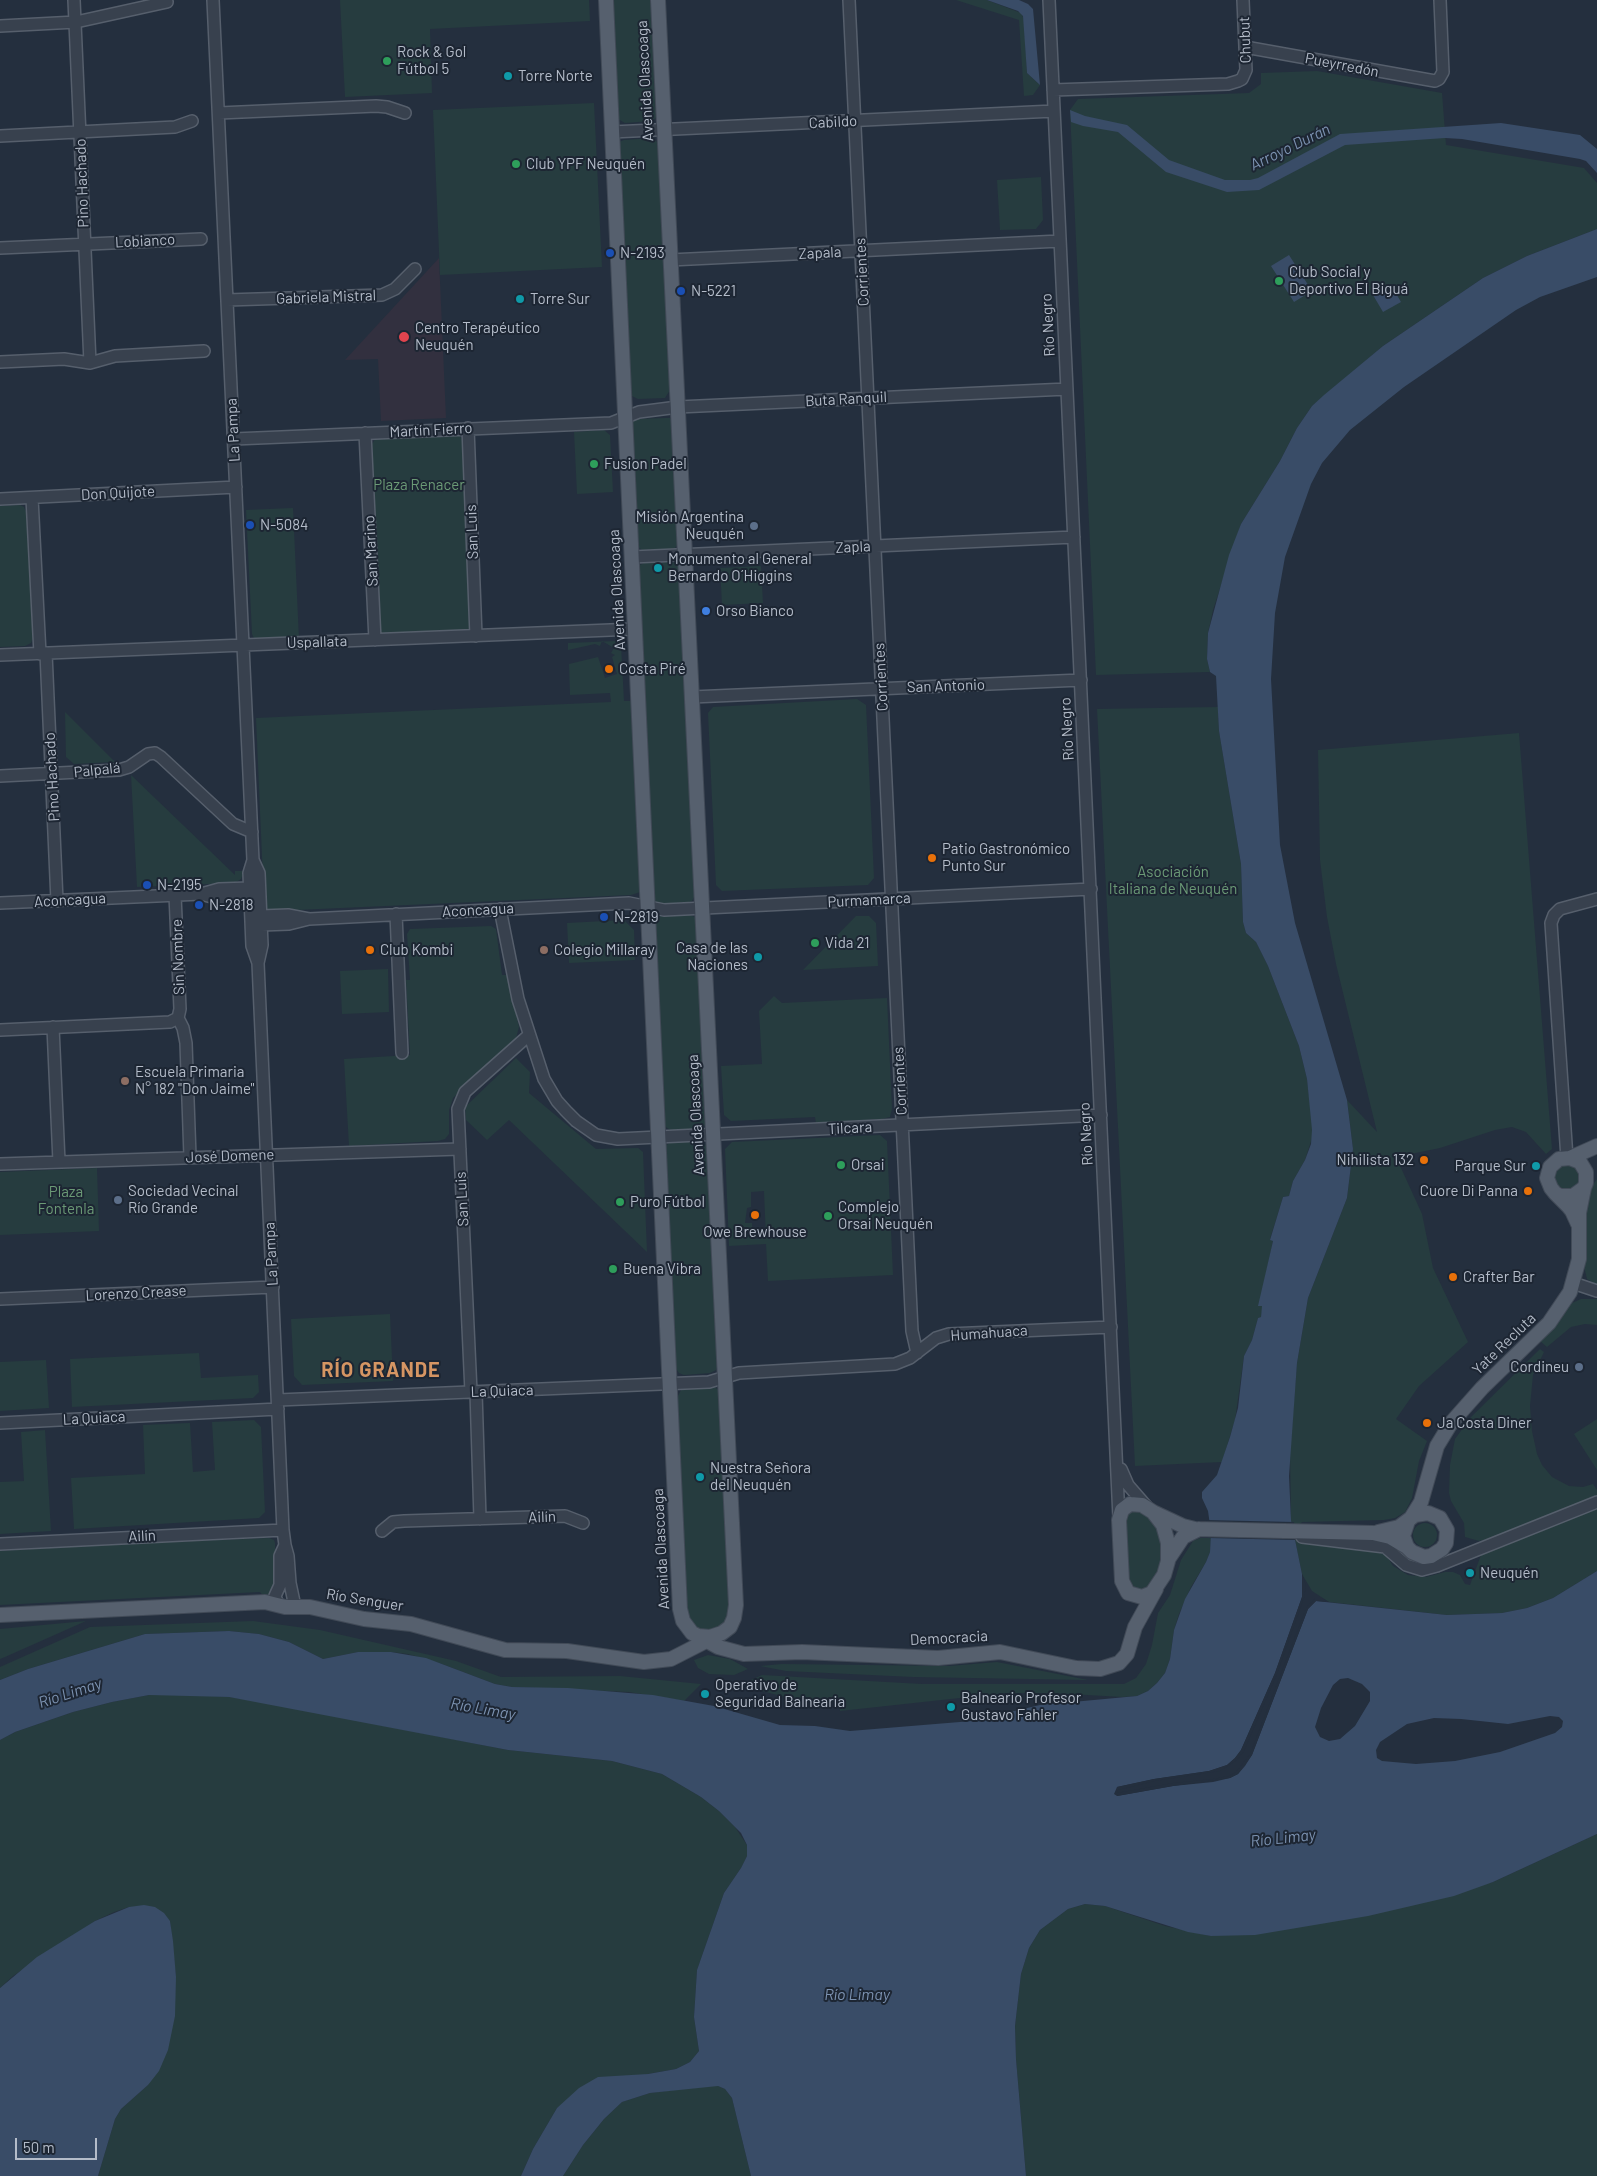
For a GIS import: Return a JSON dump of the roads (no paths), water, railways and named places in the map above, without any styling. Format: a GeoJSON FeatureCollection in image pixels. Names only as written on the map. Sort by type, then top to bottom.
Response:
{"type":"FeatureCollection","features":[{"type":"Feature","properties":{"kind":"main road","name":"Avenida Olascoaga"},"geometry":{"type":"LineString","coordinates":[[606,0],[680,1609],[687,1628],[707,1638],[730,1627],[736,1605],[658,0]]}},
{"type":"Feature","properties":{"kind":"main road"},"geometry":{"type":"LineString","coordinates":[[1578,1224],[1572,1211],[1554,1193],[1548,1183],[1548,1172],[1554,1162],[1597,1146]]}},
{"type":"Feature","properties":{"kind":"main road"},"geometry":{"type":"LineString","coordinates":[[1568,1158],[1580,1162],[1584,1166],[1586,1172],[1585,1186]]}},
{"type":"Feature","properties":{"kind":"main road"},"geometry":{"type":"LineString","coordinates":[[1554,1193],[1560,1196],[1573,1196],[1597,1173]]}},
{"type":"Feature","properties":{"kind":"main road","name":"Yate Recluta"},"geometry":{"type":"LineString","coordinates":[[1407,1548],[1403,1536],[1410,1519],[1421,1502],[1437,1446],[1456,1416],[1549,1323],[1564,1302],[1573,1283],[1579,1259],[1578,1224],[1580,1200],[1585,1186]]}},
{"type":"Feature","properties":{"kind":"main road","name":"Yate Recluta"},"geometry":{"type":"LineString","coordinates":[[1373,1533],[1390,1537],[1418,1556],[1431,1556],[1437,1553],[1446,1543],[1448,1536],[1447,1530],[1432,1505],[1428,1478]]}},
{"type":"Feature","properties":{"kind":"main road"},"geometry":{"type":"LineString","coordinates":[[1119,1520],[1125,1506],[1137,1504],[1151,1510]]}},
{"type":"Feature","properties":{"kind":"main road","name":"Yate Recluta"},"geometry":{"type":"LineString","coordinates":[[1151,1510],[1183,1526],[1200,1529],[1302,1534],[1373,1533],[1394,1529],[1421,1513],[1428,1513],[1440,1518]]}},
{"type":"Feature","properties":{"kind":"main road","name":"Río Negro"},"geometry":{"type":"LineString","coordinates":[[1119,1520],[1125,1590],[1131,1596],[1147,1596],[1156,1589],[1164,1575],[1168,1560],[1167,1534],[1164,1525],[1151,1510]]}},
{"type":"Feature","properties":{"kind":"main road"},"geometry":{"type":"LineString","coordinates":[[1168,1560],[1183,1537],[1200,1529]]}},
{"type":"Feature","properties":{"kind":"main road","name":"Democracia"},"geometry":{"type":"LineString","coordinates":[[707,1638],[744,1654],[802,1652],[938,1658],[1000,1652],[1076,1668],[1100,1669],[1119,1663],[1127,1654],[1135,1627],[1156,1589]]}},
{"type":"Feature","properties":{"kind":"main road","name":"Río Senguer"},"geometry":{"type":"LineString","coordinates":[[0,1614],[270,1602],[284,1606],[310,1607],[364,1619],[411,1624],[504,1650],[568,1651],[633,1662],[654,1662],[671,1659],[707,1638]]}},
{"type":"Feature","properties":{"kind":"street","name":"La Pampa"},"geometry":{"type":"LineString","coordinates":[[213,0],[252,832],[253,860],[250,870],[258,921],[252,948],[258,963],[283,1530],[294,1600],[293,1605],[284,1606],[275,1598],[280,1582],[280,1556],[284,1545]]}},
{"type":"Feature","properties":{"kind":"street","name":"Corrientes"},"geometry":{"type":"LineString","coordinates":[[849,0],[912,1331],[917,1353]]}},
{"type":"Feature","properties":{"kind":"street","name":"Río Negro"},"geometry":{"type":"LineString","coordinates":[[1049,0],[1118,1457],[1119,1520]]}},
{"type":"Feature","properties":{"kind":"street","name":"Chubut"},"geometry":{"type":"LineString","coordinates":[[1053,90],[1228,84],[1242,79],[1246,70],[1243,0]]}},
{"type":"Feature","properties":{"kind":"street","name":"Pueyrredón"},"geometry":{"type":"LineString","coordinates":[[1245,47],[1426,80],[1440,79],[1443,67],[1440,0]]}},
{"type":"Feature","properties":{"kind":"street","name":"Pino Hachado"},"geometry":{"type":"LineString","coordinates":[[75,1],[90,363]]}},
{"type":"Feature","properties":{"kind":"street"},"geometry":{"type":"LineString","coordinates":[[0,26],[76,22],[167,2]]}},
{"type":"Feature","properties":{"kind":"street"},"geometry":{"type":"LineString","coordinates":[[219,113],[376,106],[387,107],[405,113]]}},
{"type":"Feature","properties":{"kind":"street","name":"Cabildo"},"geometry":{"type":"LineString","coordinates":[[612,132],[1054,111]]}},
{"type":"Feature","properties":{"kind":"street"},"geometry":{"type":"LineString","coordinates":[[0,136],[175,127],[192,120]]}},
{"type":"Feature","properties":{"kind":"street","name":"Lobianco"},"geometry":{"type":"LineString","coordinates":[[0,248],[201,239]]}},
{"type":"Feature","properties":{"kind":"street","name":"Zapala"},"geometry":{"type":"LineString","coordinates":[[670,260],[1060,241]]}},
{"type":"Feature","properties":{"kind":"street","name":"Gabriela Mistral"},"geometry":{"type":"LineString","coordinates":[[227,300],[382,295],[392,292],[415,270]]}},
{"type":"Feature","properties":{"kind":"street"},"geometry":{"type":"LineString","coordinates":[[0,362],[64,359],[90,363],[115,356],[204,351]]}},
{"type":"Feature","properties":{"kind":"street","name":"Buta Ranquil"},"geometry":{"type":"LineString","coordinates":[[626,416],[678,406],[1067,389]]}},
{"type":"Feature","properties":{"kind":"street","name":"Martín Fierro"},"geometry":{"type":"LineString","coordinates":[[234,439],[611,423],[626,416]]}},
{"type":"Feature","properties":{"kind":"street","name":"San Luis"},"geometry":{"type":"LineString","coordinates":[[468,428],[476,636]]}},
{"type":"Feature","properties":{"kind":"street","name":"San Marino"},"geometry":{"type":"LineString","coordinates":[[365,433],[375,640]]}},
{"type":"Feature","properties":{"kind":"street","name":"Don Quijote"},"geometry":{"type":"LineString","coordinates":[[0,499],[236,487]]}},
{"type":"Feature","properties":{"kind":"street","name":"Pino Hachado"},"geometry":{"type":"LineString","coordinates":[[32,498],[52,774],[57,901]]}},
{"type":"Feature","properties":{"kind":"street","name":"Zapla"},"geometry":{"type":"LineString","coordinates":[[632,557],[1074,537]]}},
{"type":"Feature","properties":{"kind":"street","name":"Uspallata"},"geometry":{"type":"LineString","coordinates":[[0,655],[635,629]]}},
{"type":"Feature","properties":{"kind":"street","name":"San Antonio"},"geometry":{"type":"LineString","coordinates":[[692,697],[1081,680]]}},
{"type":"Feature","properties":{"kind":"street","name":"Palpalá"},"geometry":{"type":"LineString","coordinates":[[0,776],[119,770],[129,767],[148,754],[157,754],[233,824],[252,832]]}},
{"type":"Feature","properties":{"kind":"street","name":"Purmamarca"},"geometry":{"type":"LineString","coordinates":[[648,906],[664,910],[1091,889]]}},
{"type":"Feature","properties":{"kind":"street","name":"Aconcagua"},"geometry":{"type":"LineString","coordinates":[[0,903],[201,894],[219,899],[253,893]]}},
{"type":"Feature","properties":{"kind":"street","name":"Sin Nombre"},"geometry":{"type":"LineString","coordinates":[[175,895],[180,1009],[178,1018]]}},
{"type":"Feature","properties":{"kind":"street"},"geometry":{"type":"LineString","coordinates":[[1568,1158],[1551,927],[1554,915],[1564,908],[1597,899]]}},
{"type":"Feature","properties":{"kind":"street","name":"Aconcagua"},"geometry":{"type":"LineString","coordinates":[[258,921],[289,924],[308,919],[396,914],[629,903],[648,906]]}},
{"type":"Feature","properties":{"kind":"street","name":"Tilcara"},"geometry":{"type":"LineString","coordinates":[[500,909],[518,999],[549,1090],[576,1121],[587,1130],[606,1138],[1101,1115]]}},
{"type":"Feature","properties":{"kind":"street"},"geometry":{"type":"LineString","coordinates":[[396,914],[402,1053]]}},
{"type":"Feature","properties":{"kind":"street"},"geometry":{"type":"LineString","coordinates":[[0,1030],[170,1022],[178,1018],[184,1028],[186,1043],[190,1157]]}},
{"type":"Feature","properties":{"kind":"street"},"geometry":{"type":"LineString","coordinates":[[57,1027],[63,1162]]}},
{"type":"Feature","properties":{"kind":"street","name":"San Luis"},"geometry":{"type":"LineString","coordinates":[[480,1519],[458,1115],[462,1098],[529,1035]]}},
{"type":"Feature","properties":{"kind":"street","name":"José Domene"},"geometry":{"type":"LineString","coordinates":[[0,1164],[460,1149]]}},
{"type":"Feature","properties":{"kind":"street"},"geometry":{"type":"LineString","coordinates":[[1573,1283],[1597,1291]]}},
{"type":"Feature","properties":{"kind":"street","name":"Lorenzo Crease"},"geometry":{"type":"LineString","coordinates":[[0,1300],[272,1287]]}},
{"type":"Feature","properties":{"kind":"street","name":"Humahuaca"},"geometry":{"type":"LineString","coordinates":[[725,1377],[739,1373],[887,1365],[903,1361],[936,1338],[949,1334],[1112,1327]]}},
{"type":"Feature","properties":{"kind":"street","name":"La Quiaca"},"geometry":{"type":"LineString","coordinates":[[0,1423],[473,1392],[712,1382],[725,1377]]}},
{"type":"Feature","properties":{"kind":"street","name":"Río Negro"},"geometry":{"type":"LineString","coordinates":[[1118,1457],[1128,1485],[1151,1510]]}},
{"type":"Feature","properties":{"kind":"street"},"geometry":{"type":"LineString","coordinates":[[1302,1534],[1382,1546],[1392,1550],[1406,1564],[1422,1570],[1438,1566],[1597,1502]]}},
{"type":"Feature","properties":{"kind":"street","name":"Ailín"},"geometry":{"type":"LineString","coordinates":[[382,1531],[390,1524],[398,1521],[565,1516],[583,1523]]}},
{"type":"Feature","properties":{"kind":"street","name":"Ailín"},"geometry":{"type":"LineString","coordinates":[[0,1544],[283,1530]]}},
{"type":"Feature","properties":{"kind":"water"},"geometry":{"type":"Polygon","coordinates":[[[987,0],[1019,0],[1028,4],[1033,9],[1040,85],[1027,73],[1023,16],[1018,11],[987,0]]]}},
{"type":"Feature","properties":{"kind":"water"},"geometry":{"type":"Polygon","coordinates":[[[1070,110],[1085,116],[1127,125],[1169,160],[1225,180],[1250,180],[1258,178],[1340,134],[1501,123],[1580,135],[1597,149],[1597,173],[1586,161],[1580,159],[1462,139],[1445,138],[1345,145],[1259,190],[1227,192],[1166,172],[1118,132],[1071,122],[1070,110]]]}},
{"type":"Feature","properties":{"kind":"water","name":"Río Limay"},"geometry":{"type":"Polygon","coordinates":[[[1597,229],[1597,277],[1540,297],[1516,310],[1404,387],[1350,430],[1322,463],[1311,484],[1285,557],[1275,613],[1271,679],[1280,845],[1295,923],[1347,1100],[1353,1149],[1347,1198],[1308,1298],[1297,1363],[1289,1476],[1291,1520],[1302,1574],[1302,1597],[1275,1673],[1241,1750],[1235,1758],[1227,1765],[1209,1771],[1154,1779],[1117,1787],[1117,1796],[1173,1786],[1213,1782],[1238,1774],[1252,1755],[1308,1609],[1316,1601],[1447,1615],[1502,1613],[1527,1608],[1553,1598],[1597,1571],[1597,1834],[1493,1882],[1454,1896],[1368,1916],[1255,1935],[1211,1936],[1188,1932],[1105,1906],[1085,1904],[1068,1909],[1040,1930],[1029,1948],[1021,1974],[1015,2026],[1026,2176],[751,2176],[732,2098],[725,2089],[718,2086],[650,2093],[622,2102],[604,2119],[583,2145],[563,2176],[521,2176],[533,2149],[557,2108],[579,2088],[598,2077],[648,2074],[676,2069],[690,2062],[699,2051],[694,2017],[697,1970],[724,1893],[747,1856],[747,1845],[741,1833],[719,1811],[701,1797],[662,1774],[612,1761],[508,1750],[229,1697],[149,1695],[73,1712],[15,1732],[0,1740],[0,1680],[28,1669],[145,1634],[229,1631],[259,1634],[289,1642],[323,1659],[358,1652],[391,1652],[426,1658],[495,1684],[512,1687],[568,1688],[653,1695],[714,1706],[780,1725],[815,1726],[850,1731],[972,1721],[1040,1705],[1137,1696],[1148,1691],[1157,1683],[1165,1673],[1170,1659],[1174,1630],[1185,1599],[1210,1552],[1211,1532],[1208,1511],[1202,1498],[1202,1492],[1217,1475],[1230,1437],[1238,1408],[1244,1356],[1252,1340],[1258,1318],[1261,1317],[1262,1306],[1258,1306],[1273,1241],[1270,1240],[1283,1197],[1289,1196],[1293,1181],[1305,1160],[1311,1144],[1312,1130],[1307,1079],[1299,1046],[1268,966],[1256,942],[1246,933],[1243,922],[1241,864],[1219,731],[1216,676],[1210,672],[1207,659],[1208,633],[1229,555],[1241,524],[1280,461],[1297,428],[1312,406],[1383,346],[1483,278],[1527,256],[1597,229]],[[1348,1678],[1340,1679],[1333,1685],[1321,1708],[1315,1727],[1320,1737],[1329,1741],[1340,1739],[1355,1726],[1370,1701],[1370,1692],[1362,1684],[1348,1678]],[[1550,1716],[1508,1724],[1434,1718],[1407,1724],[1380,1742],[1376,1750],[1377,1758],[1382,1761],[1416,1764],[1455,1761],[1500,1752],[1555,1733],[1562,1727],[1563,1721],[1559,1717],[1550,1716]]]}},
{"type":"Feature","properties":{"kind":"water"},"geometry":{"type":"Polygon","coordinates":[[[1289,255],[1312,291],[1294,302],[1271,266],[1289,255]]]}},
{"type":"Feature","properties":{"kind":"water"},"geometry":{"type":"Polygon","coordinates":[[[1391,285],[1401,302],[1383,312],[1373,295],[1391,285]]]}},
{"type":"Feature","properties":{"kind":"water"},"geometry":{"type":"Polygon","coordinates":[[[144,1905],[155,1907],[164,1913],[170,1921],[173,1941],[176,1977],[175,2016],[168,2050],[159,2071],[148,2085],[121,2109],[115,2119],[98,2176],[0,2176],[0,1988],[37,1957],[95,1921],[129,1907],[144,1905]]]}},
{"type":"Feature","properties":{"kind":"place","name":"Rock & Gol Fútbol 5"},"geometry":{"type":"Point","coordinates":[387,61]}},
{"type":"Feature","properties":{"kind":"place","name":"Torre Norte"},"geometry":{"type":"Point","coordinates":[508,76]}},
{"type":"Feature","properties":{"kind":"place","name":"Club YPF Neuquén"},"geometry":{"type":"Point","coordinates":[516,164]}},
{"type":"Feature","properties":{"kind":"place","name":"N-2193"},"geometry":{"type":"Point","coordinates":[610,253]}},
{"type":"Feature","properties":{"kind":"place","name":"Club Social y Deportivo El Biguá"},"geometry":{"type":"Point","coordinates":[1279,281]}},
{"type":"Feature","properties":{"kind":"place","name":"N-5221"},"geometry":{"type":"Point","coordinates":[681,291]}},
{"type":"Feature","properties":{"kind":"place","name":"Torre Sur"},"geometry":{"type":"Point","coordinates":[520,299]}},
{"type":"Feature","properties":{"kind":"place","name":"Centro Terapéutico Neuquén"},"geometry":{"type":"Point","coordinates":[404,337]}},
{"type":"Feature","properties":{"kind":"place","name":"Fusion Padel"},"geometry":{"type":"Point","coordinates":[594,464]}},
{"type":"Feature","properties":{"kind":"place","name":"N-5084"},"geometry":{"type":"Point","coordinates":[250,525]}},
{"type":"Feature","properties":{"kind":"place","name":"Misión Argentina Neuquén"},"geometry":{"type":"Point","coordinates":[754,526]}},
{"type":"Feature","properties":{"kind":"place","name":"Monumento al General Bernardo O´Higgins"},"geometry":{"type":"Point","coordinates":[658,568]}},
{"type":"Feature","properties":{"kind":"place","name":"Orso Bianco"},"geometry":{"type":"Point","coordinates":[706,611]}},
{"type":"Feature","properties":{"kind":"place","name":"Costa Piré"},"geometry":{"type":"Point","coordinates":[609,669]}},
{"type":"Feature","properties":{"kind":"place","name":"Patio Gastronómico Punto Sur"},"geometry":{"type":"Point","coordinates":[932,858]}},
{"type":"Feature","properties":{"kind":"place","name":"N-2195"},"geometry":{"type":"Point","coordinates":[147,885]}},
{"type":"Feature","properties":{"kind":"place","name":"N-2818"},"geometry":{"type":"Point","coordinates":[199,905]}},
{"type":"Feature","properties":{"kind":"place","name":"N-2819"},"geometry":{"type":"Point","coordinates":[604,917]}},
{"type":"Feature","properties":{"kind":"place","name":"Vida 21"},"geometry":{"type":"Point","coordinates":[815,943]}},
{"type":"Feature","properties":{"kind":"place","name":"Club Kombi"},"geometry":{"type":"Point","coordinates":[370,950]}},
{"type":"Feature","properties":{"kind":"place","name":"Colegio Millaray"},"geometry":{"type":"Point","coordinates":[544,950]}},
{"type":"Feature","properties":{"kind":"place","name":"Casa de las Naciones"},"geometry":{"type":"Point","coordinates":[758,957]}},
{"type":"Feature","properties":{"kind":"place","name":"Escuela Primaria N° 182 \"Don Jaime\""},"geometry":{"type":"Point","coordinates":[125,1081]}},
{"type":"Feature","properties":{"kind":"place","name":"Nihilista 132"},"geometry":{"type":"Point","coordinates":[1424,1160]}},
{"type":"Feature","properties":{"kind":"place","name":"Orsai"},"geometry":{"type":"Point","coordinates":[841,1165]}},
{"type":"Feature","properties":{"kind":"place","name":"Parque Sur"},"geometry":{"type":"Point","coordinates":[1536,1166]}},
{"type":"Feature","properties":{"kind":"place","name":"Cuore Di Panna"},"geometry":{"type":"Point","coordinates":[1528,1191]}},
{"type":"Feature","properties":{"kind":"place","name":"Sociedad Vecinal Río Grande"},"geometry":{"type":"Point","coordinates":[118,1200]}},
{"type":"Feature","properties":{"kind":"place","name":"Puro Fútbol"},"geometry":{"type":"Point","coordinates":[620,1202]}},
{"type":"Feature","properties":{"kind":"place","name":"Owe Brewhouse"},"geometry":{"type":"Point","coordinates":[755,1215]}},
{"type":"Feature","properties":{"kind":"place","name":"Complejo Orsai Neuquén"},"geometry":{"type":"Point","coordinates":[828,1216]}},
{"type":"Feature","properties":{"kind":"place","name":"Buena Vibra"},"geometry":{"type":"Point","coordinates":[613,1269]}},
{"type":"Feature","properties":{"kind":"place","name":"Crafter Bar"},"geometry":{"type":"Point","coordinates":[1453,1277]}},
{"type":"Feature","properties":{"kind":"place","name":"Cordineu"},"geometry":{"type":"Point","coordinates":[1579,1367]}},
{"type":"Feature","properties":{"kind":"place","name":"Ja Costa Diner"},"geometry":{"type":"Point","coordinates":[1427,1423]}},
{"type":"Feature","properties":{"kind":"place","name":"Nuestra Señora del Neuquén"},"geometry":{"type":"Point","coordinates":[700,1477]}},
{"type":"Feature","properties":{"kind":"place","name":"Neuquén"},"geometry":{"type":"Point","coordinates":[1470,1573]}},
{"type":"Feature","properties":{"kind":"place","name":"Operativo de Seguridad Balnearia"},"geometry":{"type":"Point","coordinates":[705,1694]}},
{"type":"Feature","properties":{"kind":"place","name":"Balneario Profesor Gustavo Fahler"},"geometry":{"type":"Point","coordinates":[951,1707]}},
{"type":"Feature","properties":{"kind":"district","name":"RÍO GRANDE"},"geometry":{"type":"Point","coordinates":[381,1370]}},
{"type":"Feature","properties":{"kind":"water label","name":"Arroyo Durán"},"geometry":{"type":"Point","coordinates":[1290,147]}},
{"type":"Feature","properties":{"kind":"park label","name":"Plaza Renacer"},"geometry":{"type":"Point","coordinates":[419,485]}},
{"type":"Feature","properties":{"kind":"park label","name":"Asociación Italiana de Neuquén"},"geometry":{"type":"Point","coordinates":[1173,880]}},
{"type":"Feature","properties":{"kind":"park label","name":"Plaza Fontenla"},"geometry":{"type":"Point","coordinates":[66,1200]}}]}
